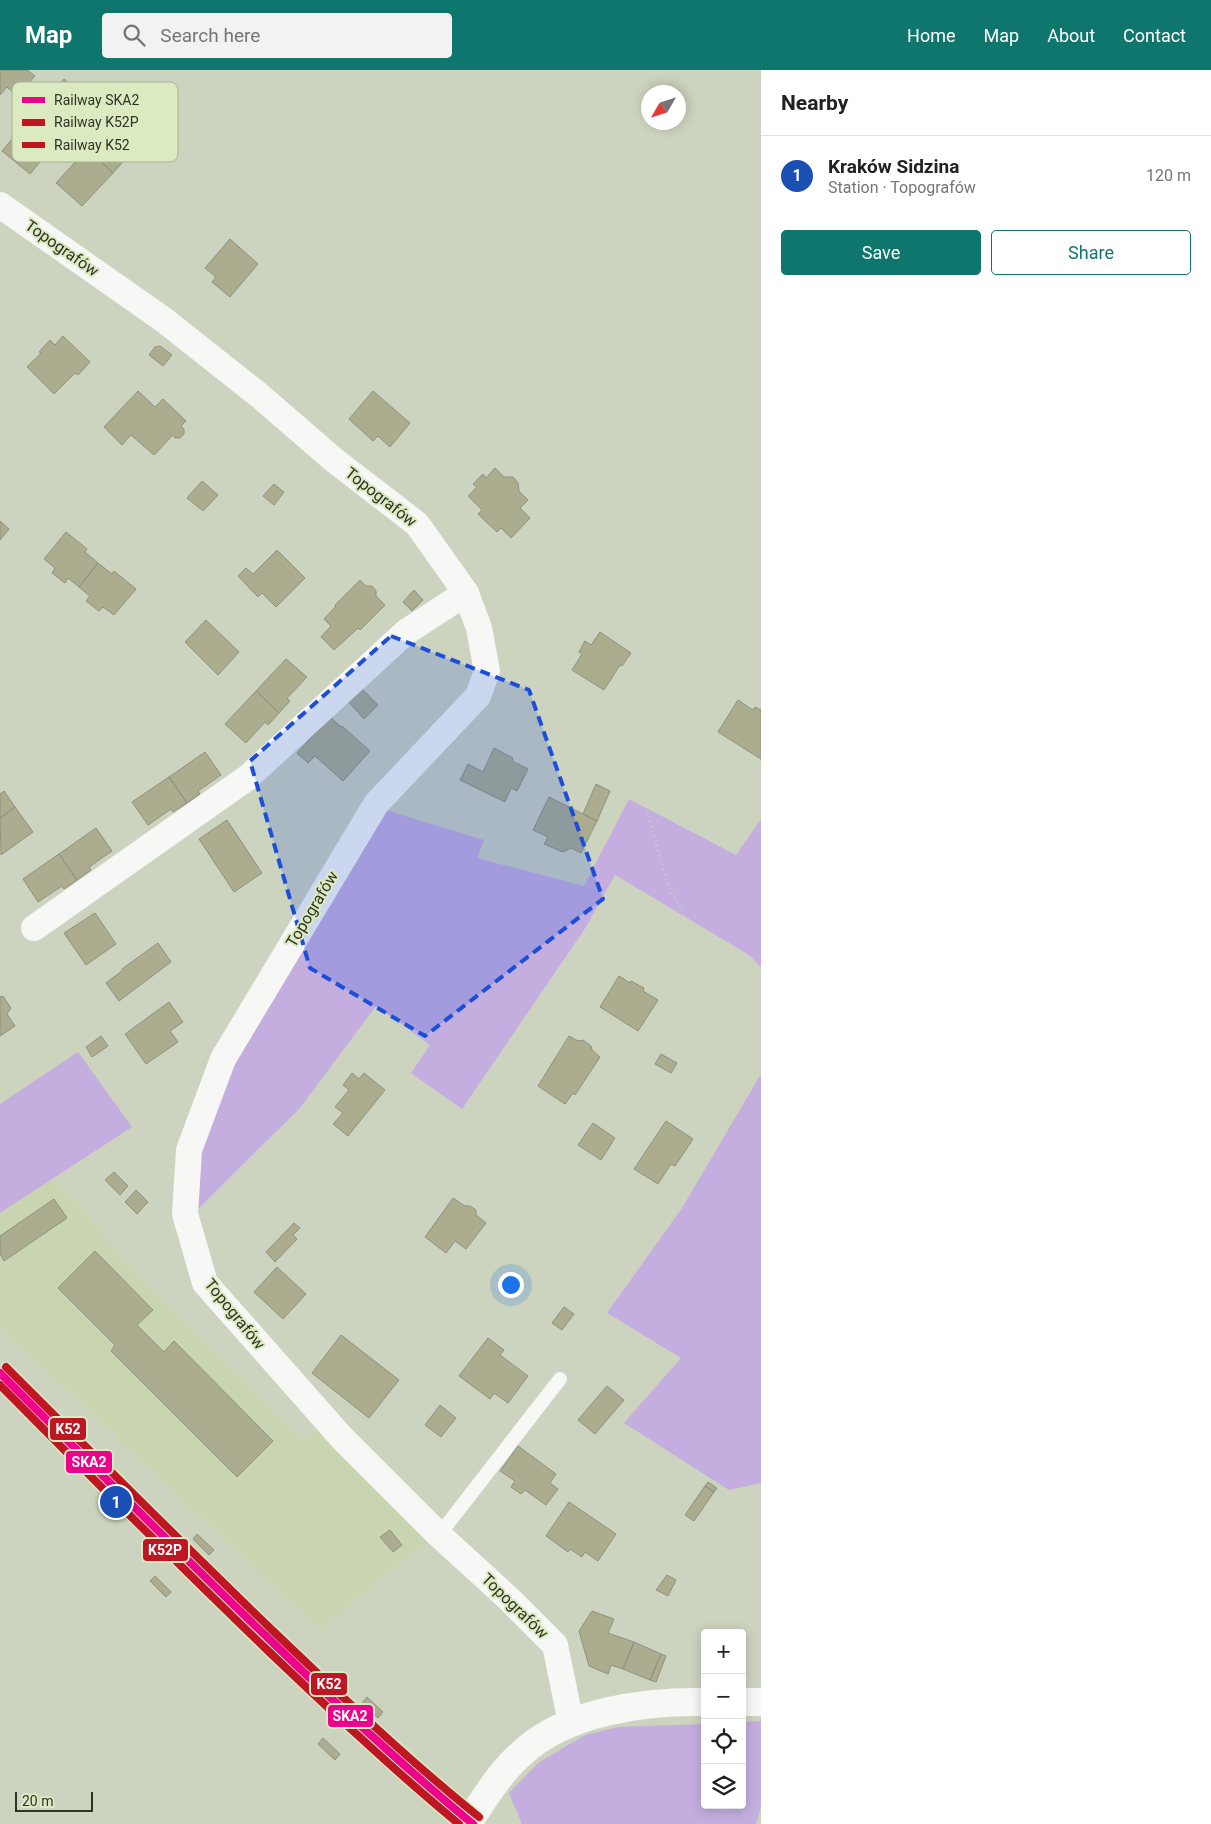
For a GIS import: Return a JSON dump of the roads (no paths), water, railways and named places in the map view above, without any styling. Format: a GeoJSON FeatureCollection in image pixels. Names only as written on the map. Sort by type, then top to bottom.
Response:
{"type":"FeatureCollection","features":[{"type":"Feature","properties":{"kind":"street","name":"Topografów"},"geometry":{"type":"LineString","coordinates":[[0,205],[164,320],[257,394],[334,460],[418,524],[466,593],[478,628],[487,671],[478,696],[376,804],[223,1059],[189,1150],[185,1214],[205,1283],[342,1438],[439,1535],[509,1599],[554,1645],[571,1723]]}},
{"type":"Feature","properties":{"kind":"street"},"geometry":{"type":"LineString","coordinates":[[34,928],[247,778],[406,632],[466,593]]}},
{"type":"Feature","properties":{"kind":"street"},"geometry":{"type":"LineString","coordinates":[[468,1824],[494,1786],[521,1753],[542,1736],[571,1723],[623,1707],[683,1701],[701,1702]]}},
{"type":"Feature","properties":{"kind":"street"},"geometry":{"type":"LineString","coordinates":[[746,1702],[761,1702]]}},
{"type":"Feature","properties":{"kind":"lane"},"geometry":{"type":"LineString","coordinates":[[439,1535],[560,1380]]}},
{"type":"Feature","properties":{"kind":"rail line","name":"K52"},"geometry":{"type":"LineString","coordinates":[[6,1367],[171,1532],[297,1654],[399,1749],[479,1817]]}},
{"type":"Feature","properties":{"kind":"rail line","name":"SKA2"},"geometry":{"type":"LineString","coordinates":[[0,1373],[232,1604],[394,1756],[473,1824]]}},
{"type":"Feature","properties":{"kind":"rail line","name":"K52P"},"geometry":{"type":"LineString","coordinates":[[0,1385],[263,1646],[384,1759],[459,1824]]}},
{"type":"Feature","properties":{"kind":"place","name":"Kraków Sidzina"},"geometry":{"type":"Point","coordinates":[116,1502]}}]}
